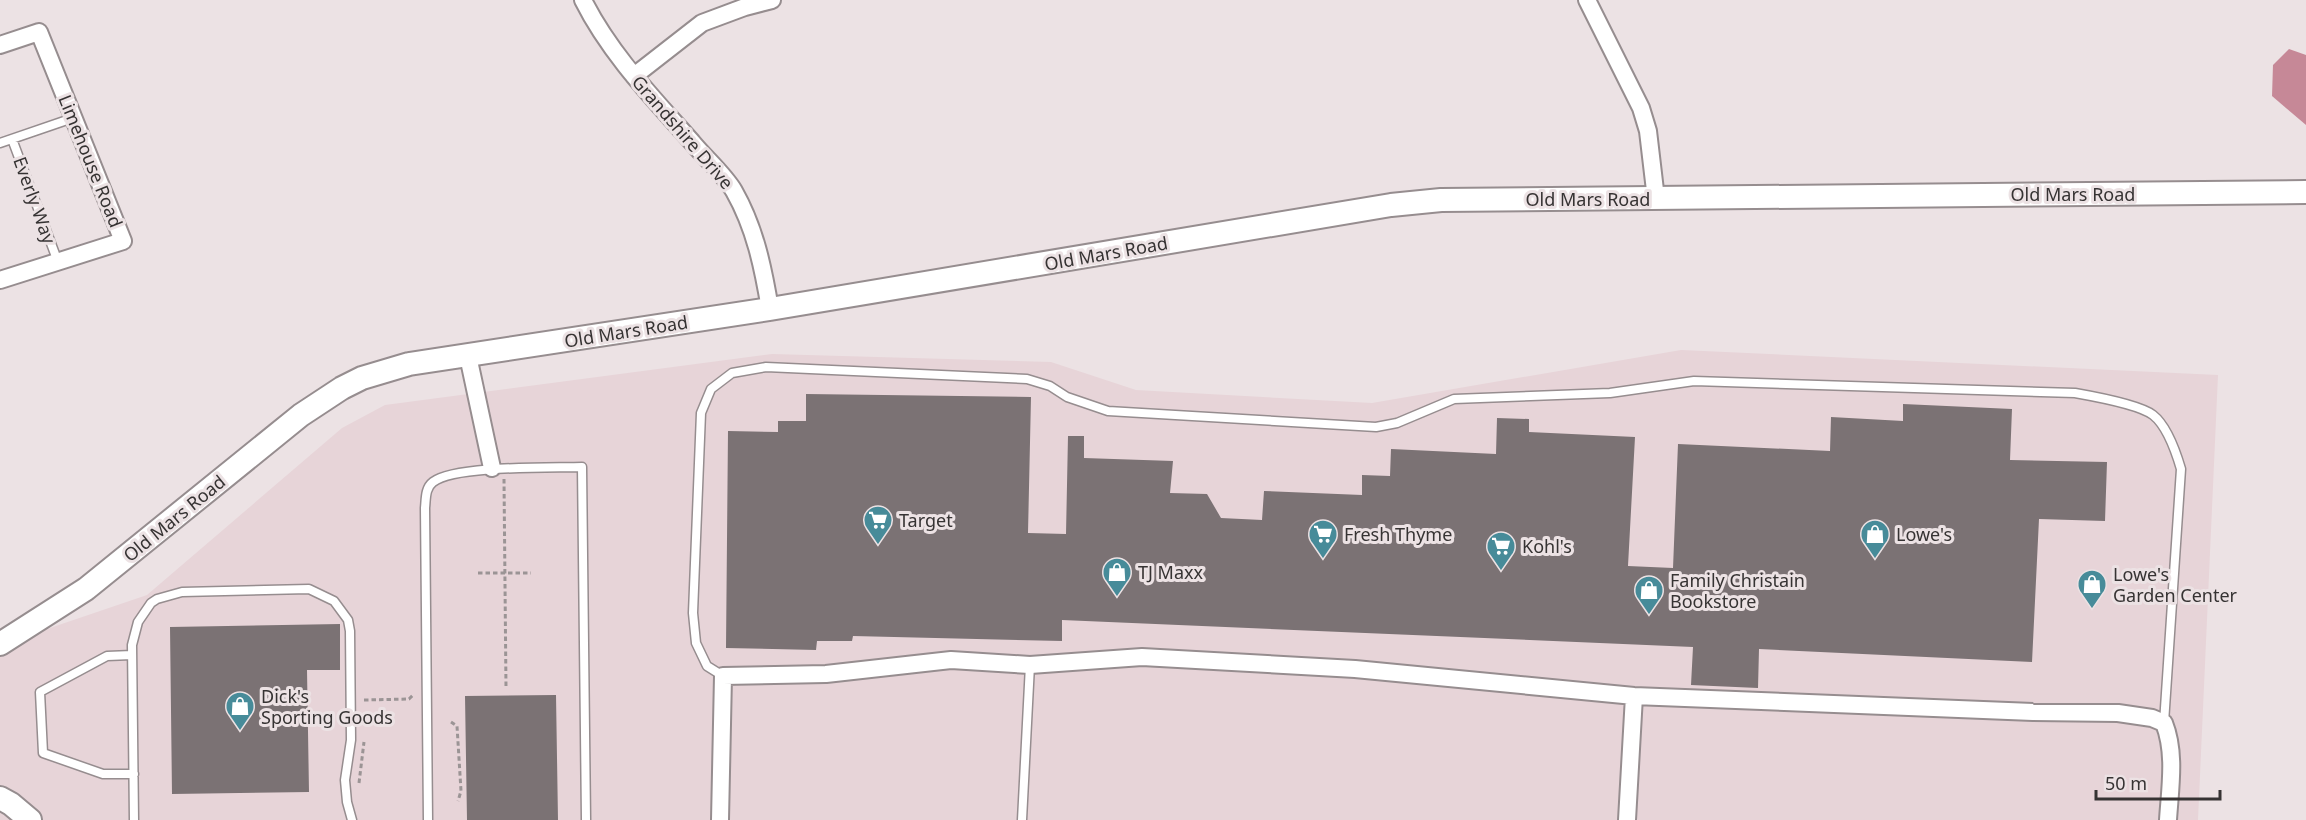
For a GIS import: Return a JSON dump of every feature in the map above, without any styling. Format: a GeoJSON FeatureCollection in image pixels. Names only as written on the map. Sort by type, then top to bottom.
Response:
{"type":"FeatureCollection","features":[{"type":"Feature","properties":{"kind":"street","name":"Grandshire Drive"},"geometry":{"type":"LineString","coordinates":[[583,0],[593,19],[634,76],[732,189],[749,222],[761,260],[770,309]]}},
{"type":"Feature","properties":{"kind":"street"},"geometry":{"type":"LineString","coordinates":[[634,76],[702,23],[772,0]]}},
{"type":"Feature","properties":{"kind":"street"},"geometry":{"type":"LineString","coordinates":[[1587,0],[1641,108],[1648,131],[1656,199]]}},
{"type":"Feature","properties":{"kind":"street","name":"Limehouse Road"},"geometry":{"type":"LineString","coordinates":[[0,45],[39,32],[123,241],[0,280]]}},
{"type":"Feature","properties":{"kind":"street","name":"Old Mars Road"},"geometry":{"type":"LineString","coordinates":[[0,644],[86,589],[301,415],[342,388],[362,378],[409,364],[770,309],[1391,205],[1441,200],[2306,192]]}},
{"type":"Feature","properties":{"kind":"street"},"geometry":{"type":"LineString","coordinates":[[468,356],[492,474]]}},
{"type":"Feature","properties":{"kind":"street"},"geometry":{"type":"LineString","coordinates":[[720,820],[723,676],[826,674],[951,660],[1030,665],[1142,657],[1355,669],[1634,696],[2024,712],[2118,713],[2152,718],[2164,723],[2169,735],[2171,757],[2168,820]]}},
{"type":"Feature","properties":{"kind":"street"},"geometry":{"type":"LineString","coordinates":[[1628,820],[1634,696]]}},
{"type":"Feature","properties":{"kind":"street"},"geometry":{"type":"LineString","coordinates":[[0,798],[30,820]]}},
{"type":"Feature","properties":{"kind":"lane"},"geometry":{"type":"LineString","coordinates":[[0,143],[73,118]]}},
{"type":"Feature","properties":{"kind":"lane","name":"Everly Way"},"geometry":{"type":"LineString","coordinates":[[12,139],[58,262]]}},
{"type":"Feature","properties":{"kind":"lane"},"geometry":{"type":"LineString","coordinates":[[723,676],[707,666],[696,644],[693,613],[701,413],[711,389],[732,373],[766,367],[1027,379],[1050,386],[1067,397],[1108,411],[1376,427],[1397,423],[1454,399],[1610,393],[1683,382],[2075,393],[2106,399],[2153,415],[2174,444],[2181,469],[2164,723]]}},
{"type":"Feature","properties":{"kind":"lane"},"geometry":{"type":"LineString","coordinates":[[428,820],[425,508],[427,492],[434,481],[452,475],[582,467],[586,820]]}},
{"type":"Feature","properties":{"kind":"lane"},"geometry":{"type":"LineString","coordinates":[[134,820],[132,645],[138,622],[151,603],[182,592],[309,589],[334,601],[348,620],[351,740],[345,780],[347,802],[352,820]]}},
{"type":"Feature","properties":{"kind":"lane"},"geometry":{"type":"LineString","coordinates":[[132,655],[107,656],[40,692],[43,753],[103,774],[134,774]]}},
{"type":"Feature","properties":{"kind":"lane"},"geometry":{"type":"LineString","coordinates":[[1022,820],[1030,665]]}},
{"type":"Feature","properties":{"kind":"path"},"geometry":{"type":"LineString","coordinates":[[492,474],[504,479],[506,688]]}},
{"type":"Feature","properties":{"kind":"path"},"geometry":{"type":"LineString","coordinates":[[478,573],[531,573]]}},
{"type":"Feature","properties":{"kind":"path"},"geometry":{"type":"LineString","coordinates":[[370,699],[409,699],[418,692]]}},
{"type":"Feature","properties":{"kind":"path"},"geometry":{"type":"LineString","coordinates":[[451,722],[457,726],[461,791],[458,801]]}},
{"type":"Feature","properties":{"kind":"shaded area"},"geometry":{"type":"Polygon","coordinates":[[[2289,49],[2306,55],[2306,125],[2272,96],[2273,65],[2289,49]]]}},
{"type":"Feature","properties":{"kind":"shaded area"},"geometry":{"type":"Polygon","coordinates":[[[1681,350],[2218,375],[2198,820],[0,820],[0,645],[147,595],[342,428],[385,405],[772,354],[1051,362],[1136,390],[1372,403],[1681,350]]]}},
{"type":"Feature","properties":{"kind":"building"},"geometry":{"type":"Polygon","coordinates":[[[806,394],[1031,397],[1028,533],[1066,534],[1068,436],[1084,436],[1084,458],[1173,461],[1170,493],[1207,494],[1221,518],[1262,520],[1264,491],[1362,495],[1362,475],[1390,476],[1391,449],[1496,454],[1497,418],[1529,419],[1529,432],[1635,437],[1628,566],[1673,568],[1678,444],[1830,451],[1831,417],[1903,421],[1903,404],[2012,409],[2010,460],[2107,462],[2105,521],[2039,519],[2032,662],[1759,649],[1758,688],[1691,685],[1693,647],[1062,620],[1062,641],[853,636],[852,641],[817,641],[816,650],[726,648],[728,431],[778,432],[778,421],[806,421],[806,394]]]}},
{"type":"Feature","properties":{"kind":"building","name":"Dick's Sporting Goods"},"geometry":{"type":"Polygon","coordinates":[[[340,624],[340,670],[307,670],[309,792],[172,794],[170,627],[340,624]]]}},
{"type":"Feature","properties":{"kind":"building"},"geometry":{"type":"Polygon","coordinates":[[[556,695],[558,820],[467,820],[465,696],[556,695]]]}},
{"type":"Feature","properties":{"kind":"place","name":"Target"},"geometry":{"type":"Point","coordinates":[878,546]}},
{"type":"Feature","properties":{"kind":"place","name":"Fresh Thyme"},"geometry":{"type":"Point","coordinates":[1323,560]}},
{"type":"Feature","properties":{"kind":"place","name":"Lowe's"},"geometry":{"type":"Point","coordinates":[1875,560]}},
{"type":"Feature","properties":{"kind":"place","name":"Kohl's"},"geometry":{"type":"Point","coordinates":[1501,572]}},
{"type":"Feature","properties":{"kind":"place","name":"TJ Maxx"},"geometry":{"type":"Point","coordinates":[1117,598]}},
{"type":"Feature","properties":{"kind":"place","name":"Lowe's Garden Center"},"geometry":{"type":"Point","coordinates":[2092,610]}},
{"type":"Feature","properties":{"kind":"place","name":"Family Christain Bookstore"},"geometry":{"type":"Point","coordinates":[1649,616]}},
{"type":"Feature","properties":{"kind":"place","name":"Dick's Sporting Goods"},"geometry":{"type":"Point","coordinates":[240,732]}}]}
